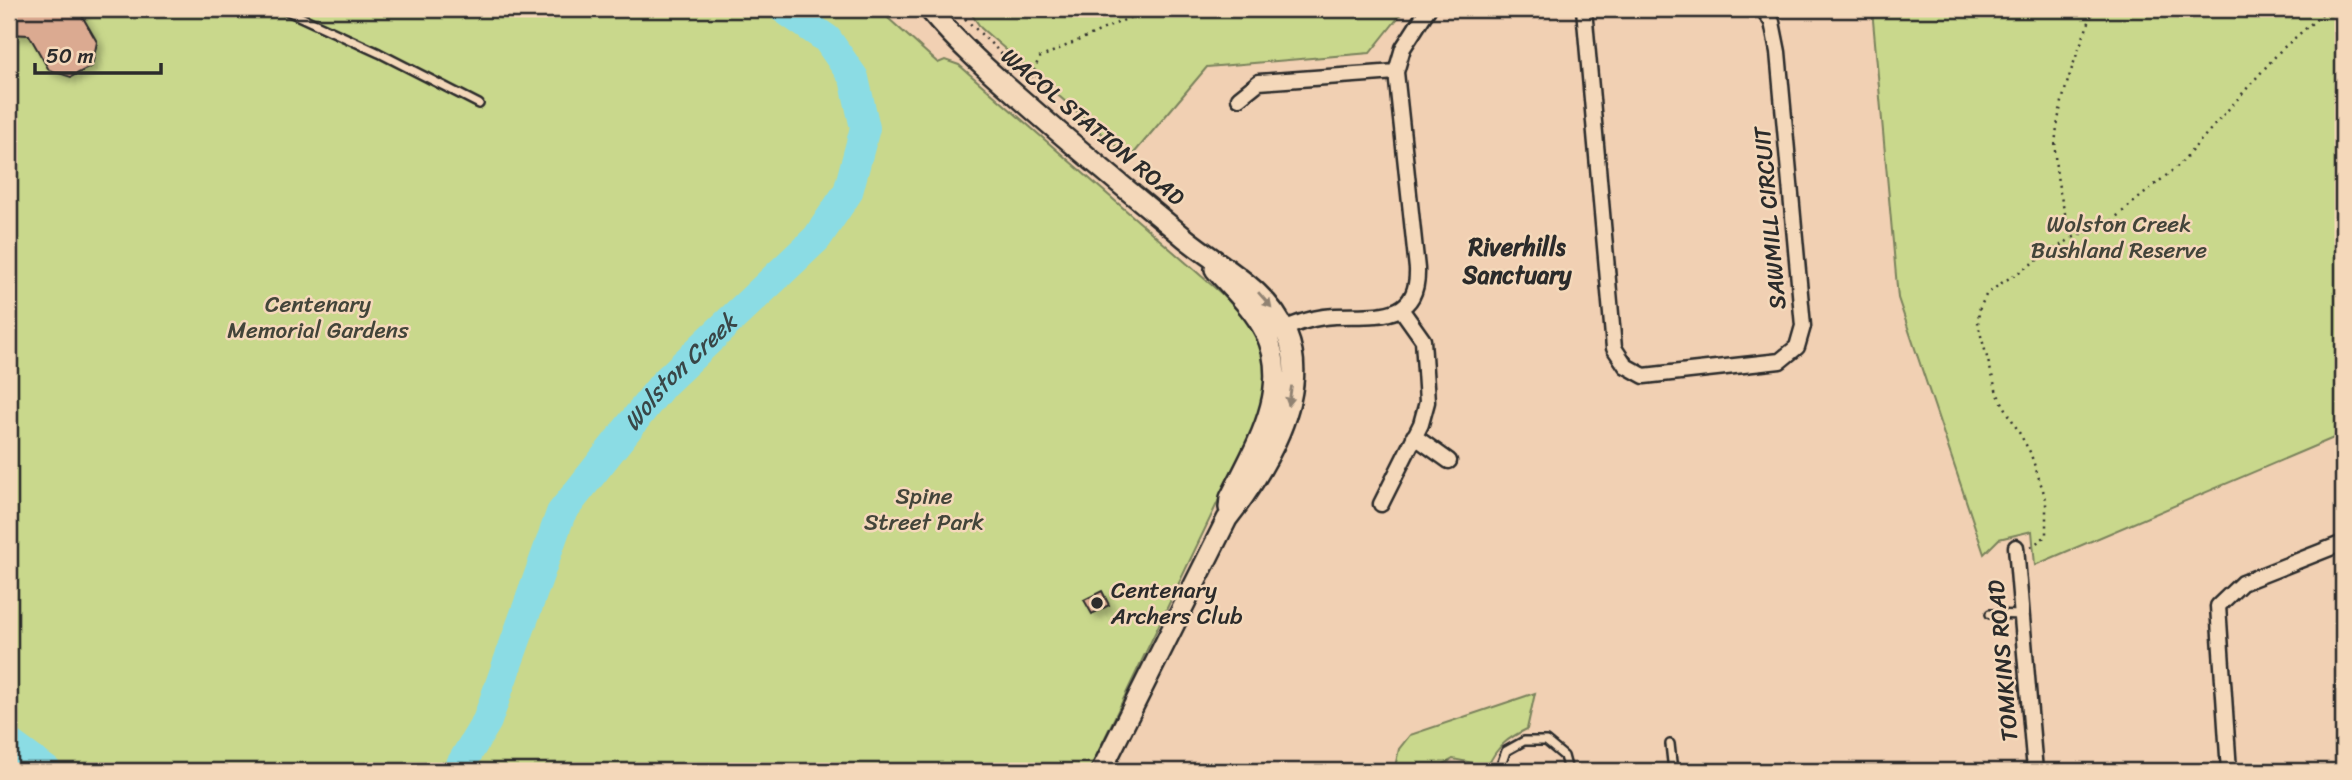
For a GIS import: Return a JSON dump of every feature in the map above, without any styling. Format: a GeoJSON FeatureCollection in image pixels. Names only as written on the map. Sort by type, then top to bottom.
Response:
{"type":"FeatureCollection","features":[{"type":"Feature","properties":{"kind":"main road","name":"WACOL STATION ROAD"},"geometry":{"type":"LineString","coordinates":[[929,9],[976,59],[1024,89],[1199,249],[1252,286],[1274,310],[1275,333],[1287,336],[1293,369],[1288,409],[1252,486],[1227,519],[1101,771]]}},
{"type":"Feature","properties":{"kind":"street"},"geometry":{"type":"LineString","coordinates":[[1275,333],[1322,317],[1386,315],[1401,309],[1412,298],[1418,283],[1396,72],[1403,48],[1428,9]]}},
{"type":"Feature","properties":{"kind":"street","name":"SAWMILL CIRCUIT"},"geometry":{"type":"LineString","coordinates":[[1584,9],[1614,348],[1626,366],[1644,376],[1780,361],[1797,346],[1803,326],[1778,52],[1772,22],[1763,9]]}},
{"type":"Feature","properties":{"kind":"street"},"geometry":{"type":"LineString","coordinates":[[1239,98],[1259,82],[1396,72]]}},
{"type":"Feature","properties":{"kind":"street"},"geometry":{"type":"LineString","coordinates":[[1381,504],[1414,436],[1427,402],[1423,340],[1401,309]]}},
{"type":"Feature","properties":{"kind":"street"},"geometry":{"type":"LineString","coordinates":[[1414,436],[1449,461]]}},
{"type":"Feature","properties":{"kind":"street"},"geometry":{"type":"LineString","coordinates":[[2230,771],[2218,606],[2242,583],[2343,543]]}},
{"type":"Feature","properties":{"kind":"street","name":"TOMKINS ROAD"},"geometry":{"type":"LineString","coordinates":[[2016,554],[2035,771]]}},
{"type":"Feature","properties":{"kind":"lane"},"geometry":{"type":"LineString","coordinates":[[283,9],[379,52],[479,104]]}},
{"type":"Feature","properties":{"kind":"lane"},"geometry":{"type":"LineString","coordinates":[[1990,614],[2023,615]]}},
{"type":"Feature","properties":{"kind":"lane"},"geometry":{"type":"LineString","coordinates":[[1499,771],[1506,751],[1524,741],[1546,741],[1563,756],[1568,771]]}},
{"type":"Feature","properties":{"kind":"lane"},"geometry":{"type":"LineString","coordinates":[[1670,744],[1673,771]]}},
{"type":"Feature","properties":{"kind":"path"},"geometry":{"type":"LineString","coordinates":[[956,9],[1024,89],[1040,58],[1131,17],[1155,12],[1268,9]]}},
{"type":"Feature","properties":{"kind":"path"},"geometry":{"type":"LineString","coordinates":[[2072,238],[2063,207],[2055,155],[2058,118],[2094,9]]}},
{"type":"Feature","properties":{"kind":"path"},"geometry":{"type":"LineString","coordinates":[[2016,554],[2046,536],[2046,499],[2030,452],[1997,393],[1978,326],[1979,310],[1986,295],[2072,238],[2111,220],[2179,165],[2281,50],[2328,9]]}},
{"type":"Feature","properties":{"kind":"green space"},"geometry":{"type":"Polygon","coordinates":[[[9,9],[878,9],[938,63],[945,60],[959,65],[1222,294],[1249,324],[1263,350],[1266,363],[1258,418],[1089,771],[9,771],[9,9]]]}},
{"type":"Feature","properties":{"kind":"green space"},"geometry":{"type":"Polygon","coordinates":[[[968,9],[1405,9],[1370,53],[1207,67],[1130,158],[981,28],[968,9]]]}},
{"type":"Feature","properties":{"kind":"green space","name":"Wolston Creek Bushland Reserve"},"geometry":{"type":"Polygon","coordinates":[[[1872,9],[2343,9],[2343,434],[2035,565],[2032,531],[1999,539],[1984,554],[1898,298],[1872,9]]]}},
{"type":"Feature","properties":{"kind":"green space"},"geometry":{"type":"Polygon","coordinates":[[[1535,693],[1527,729],[1504,743],[1488,766],[1453,759],[1444,764],[1440,771],[1394,771],[1399,749],[1410,735],[1535,693]]]}},
{"type":"Feature","properties":{"kind":"building"},"geometry":{"type":"Polygon","coordinates":[[[9,9],[78,9],[97,42],[92,66],[71,77],[49,70],[29,35],[9,34],[9,9]]]}},
{"type":"Feature","properties":{"kind":"building","name":"Centenary Archers Club"},"geometry":{"type":"Polygon","coordinates":[[[1102,591],[1109,605],[1092,614],[1084,600],[1102,591]]]}},
{"type":"Feature","properties":{"kind":"waterway","name":"Wolston Creek"},"geometry":{"type":"LineString","coordinates":[[457,771],[487,721],[561,513],[663,384],[817,238],[848,192],[865,128],[854,78],[827,39],[784,9]]}},
{"type":"Feature","properties":{"kind":"waterway","name":"Wolston Creek"},"geometry":{"type":"LineString","coordinates":[[9,743],[47,771]]}},
{"type":"Feature","properties":{"kind":"place","name":"Centenary Archers Club"},"geometry":{"type":"Point","coordinates":[1097,603]}},
{"type":"Feature","properties":{"kind":"district","name":"Riverhills Sanctuary"},"geometry":{"type":"Point","coordinates":[1517,261]}},
{"type":"Feature","properties":{"kind":"park label","name":"Centenary Memorial Gardens"},"geometry":{"type":"Point","coordinates":[318,317]}},
{"type":"Feature","properties":{"kind":"park label","name":"Spine Street Park"},"geometry":{"type":"Point","coordinates":[924,509]}}]}
